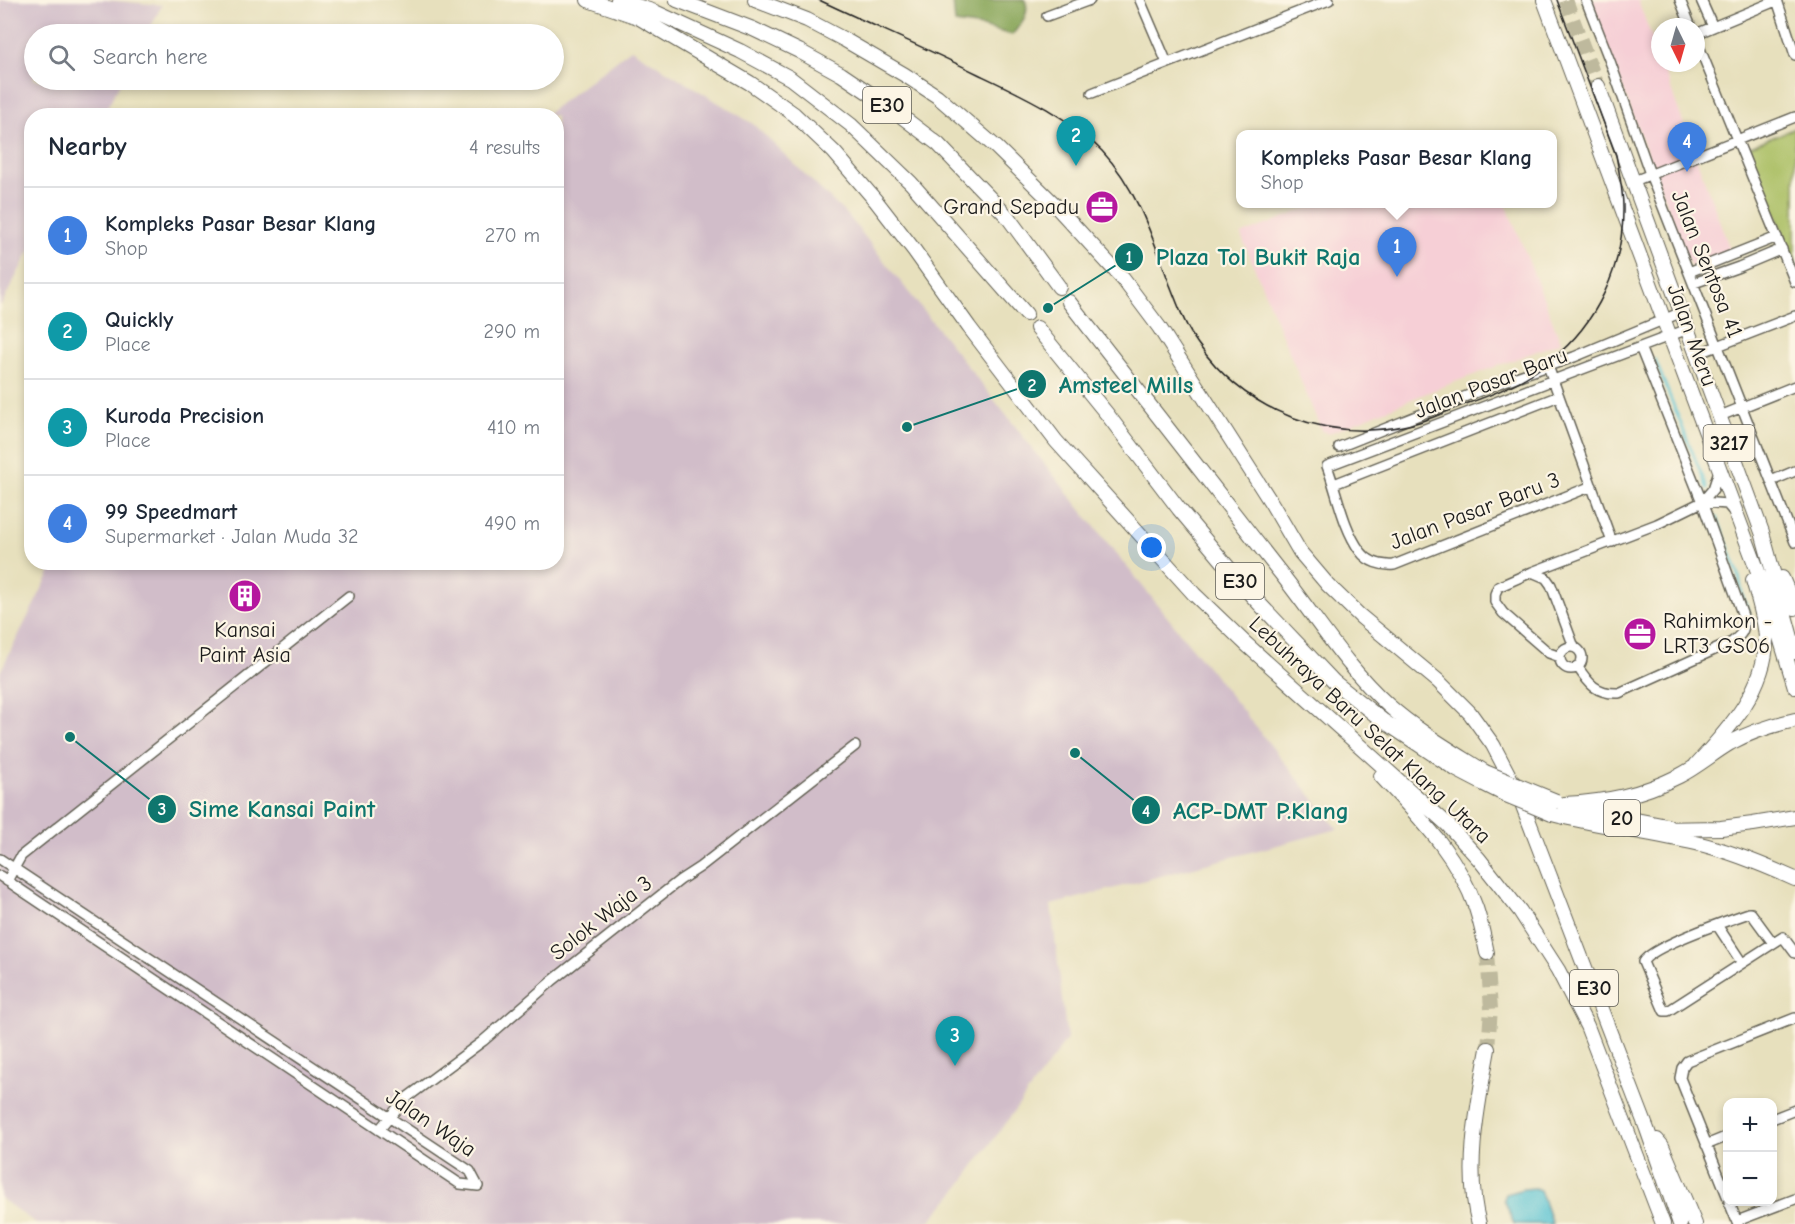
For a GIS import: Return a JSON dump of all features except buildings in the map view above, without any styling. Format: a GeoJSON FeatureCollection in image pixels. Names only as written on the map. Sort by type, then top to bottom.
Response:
{"type":"FeatureCollection","features":[{"type":"Feature","properties":{"kind":"highway","name":"Lebuhraya Baru Selat Klang Utara"},"geometry":{"type":"LineString","coordinates":[[588,0],[638,17],[750,83],[794,114],[834,152],[889,217],[1056,441],[1194,594],[1325,716],[1447,824],[1479,859],[1520,911],[1558,970],[1587,1026],[1663,1224]]}},
{"type":"Feature","properties":{"kind":"highway","name":"E30"},"geometry":{"type":"LineString","coordinates":[[618,0],[655,12],[740,51],[790,78],[851,125],[911,183],[1026,314]]}},
{"type":"Feature","properties":{"kind":"highway","name":"E30"},"geometry":{"type":"LineString","coordinates":[[677,0],[753,29],[799,51],[841,74],[893,109],[938,144],[1007,216],[1059,287]]}},
{"type":"Feature","properties":{"kind":"highway","name":"Lebuhraya Baru Selat Klang Utara"},"geometry":{"type":"LineString","coordinates":[[755,0],[807,20],[905,75],[937,96],[967,120],[1024,173],[1102,255],[1159,327],[1300,552],[1328,585],[1360,616],[1438,681],[1470,713],[1493,745],[1518,793],[1647,1129],[1680,1224]]}},
{"type":"Feature","properties":{"kind":"highway","name":"Jalan Meru"},"geometry":{"type":"LineString","coordinates":[[1544,0],[1769,601],[1795,687]]}},
{"type":"Feature","properties":{"kind":"highway","name":"Jalan Meru"},"geometry":{"type":"LineString","coordinates":[[1598,86],[1762,532],[1795,652]]}},
{"type":"Feature","properties":{"kind":"highway","name":"Lebuhraya Baru Selat Klang Utara"},"geometry":{"type":"LineString","coordinates":[[1069,302],[1364,682],[1389,706],[1484,777]]}},
{"type":"Feature","properties":{"kind":"highway","name":"Lebuhraya Baru Selat Klang Utara"},"geometry":{"type":"LineString","coordinates":[[1037,328],[1107,414],[1179,509],[1253,597],[1334,682],[1382,720],[1457,770],[1484,777]]}},
{"type":"Feature","properties":{"kind":"highway"},"geometry":{"type":"LineString","coordinates":[[1696,765],[1736,719],[1762,668],[1766,639],[1739,521]]}},
{"type":"Feature","properties":{"kind":"highway"},"geometry":{"type":"LineString","coordinates":[[1762,532],[1795,608]]}},
{"type":"Feature","properties":{"kind":"highway"},"geometry":{"type":"LineString","coordinates":[[1325,716],[1439,840],[1454,863],[1475,907],[1487,953]]}},
{"type":"Feature","properties":{"kind":"highway"},"geometry":{"type":"LineString","coordinates":[[1557,806],[1595,803],[1640,793],[1682,774],[1731,742],[1754,732],[1795,720]]}},
{"type":"Feature","properties":{"kind":"highway","name":"20"},"geometry":{"type":"LineString","coordinates":[[1484,777],[1557,806],[1586,823],[1633,828],[1721,828],[1753,825],[1795,816]]}},
{"type":"Feature","properties":{"kind":"highway","name":"20"},"geometry":{"type":"LineString","coordinates":[[1557,806],[1681,829]]}},
{"type":"Feature","properties":{"kind":"highway"},"geometry":{"type":"LineString","coordinates":[[1586,823],[1699,844],[1795,878]]}},
{"type":"Feature","properties":{"kind":"highway"},"geometry":{"type":"LineString","coordinates":[[1479,1224],[1473,1152],[1488,1049]]}},
{"type":"Feature","properties":{"kind":"highway"},"geometry":{"type":"LineString","coordinates":[[1647,1129],[1662,1146],[1695,1224]]}},
{"type":"Feature","properties":{"kind":"street"},"geometry":{"type":"LineString","coordinates":[[1047,16],[1090,0]]}},
{"type":"Feature","properties":{"kind":"street"},"geometry":{"type":"LineString","coordinates":[[1140,0],[1167,63]]}},
{"type":"Feature","properties":{"kind":"street"},"geometry":{"type":"LineString","coordinates":[[1092,93],[1329,0]]}},
{"type":"Feature","properties":{"kind":"street","name":"Jalan Sentosa 41"},"geometry":{"type":"LineString","coordinates":[[1586,0],[1650,174],[1795,542]]}},
{"type":"Feature","properties":{"kind":"street"},"geometry":{"type":"LineString","coordinates":[[1680,0],[1687,18]]}},
{"type":"Feature","properties":{"kind":"street"},"geometry":{"type":"LineString","coordinates":[[1701,0],[1713,27]]}},
{"type":"Feature","properties":{"kind":"street"},"geometry":{"type":"LineString","coordinates":[[1705,30],[1777,0],[1795,55]]}},
{"type":"Feature","properties":{"kind":"street"},"geometry":{"type":"LineString","coordinates":[[1705,61],[1795,282]]}},
{"type":"Feature","properties":{"kind":"street"},"geometry":{"type":"LineString","coordinates":[[1634,181],[1795,117]]}},
{"type":"Feature","properties":{"kind":"street"},"geometry":{"type":"LineString","coordinates":[[1689,272],[1777,237]]}},
{"type":"Feature","properties":{"kind":"street"},"geometry":{"type":"LineString","coordinates":[[1694,283],[1782,249]]}},
{"type":"Feature","properties":{"kind":"street","name":"Jalan Pasar Baru"},"geometry":{"type":"LineString","coordinates":[[1339,447],[1682,312]]}},
{"type":"Feature","properties":{"kind":"street"},"geometry":{"type":"LineString","coordinates":[[1697,354],[1795,316]]}},
{"type":"Feature","properties":{"kind":"street","name":"Jalan Pasar Baru"},"geometry":{"type":"LineString","coordinates":[[1327,466],[1688,329]]}},
{"type":"Feature","properties":{"kind":"street"},"geometry":{"type":"LineString","coordinates":[[1577,666],[1586,680],[1597,689],[1607,693],[1619,693],[1732,642],[1741,635],[1745,628],[1744,619],[1702,502],[1640,347]]}},
{"type":"Feature","properties":{"kind":"street"},"geometry":{"type":"LineString","coordinates":[[1548,366],[1612,542]]}},
{"type":"Feature","properties":{"kind":"street"},"geometry":{"type":"LineString","coordinates":[[1720,416],[1795,386]]}},
{"type":"Feature","properties":{"kind":"street"},"geometry":{"type":"LineString","coordinates":[[1334,484],[1559,396]]}},
{"type":"Feature","properties":{"kind":"street","name":"Jalan Pasar Baru 3"},"geometry":{"type":"LineString","coordinates":[[1327,466],[1347,526],[1360,552],[1383,566],[1394,565],[1592,486]]}},
{"type":"Feature","properties":{"kind":"street"},"geometry":{"type":"LineString","coordinates":[[1560,657],[1549,653],[1503,613],[1495,602],[1498,588],[1532,572],[1657,524],[1702,502],[1713,489],[1719,468]]}},
{"type":"Feature","properties":{"kind":"street"},"geometry":{"type":"LineString","coordinates":[[1771,481],[1795,471]]}},
{"type":"Feature","properties":{"kind":"street"},"geometry":{"type":"LineString","coordinates":[[1702,502],[1727,504],[1739,521]]}},
{"type":"Feature","properties":{"kind":"street"},"geometry":{"type":"LineString","coordinates":[[1551,585],[1552,571],[1560,562]]}},
{"type":"Feature","properties":{"kind":"street"},"geometry":{"type":"LineString","coordinates":[[1532,572],[1546,578],[1551,585],[1574,647],[1582,657],[1577,666],[1568,668],[1562,664],[1560,657],[1565,649],[1574,647]]}},
{"type":"Feature","properties":{"kind":"street"},"geometry":{"type":"LineString","coordinates":[[3,879],[21,856],[349,596]]}},
{"type":"Feature","properties":{"kind":"street","name":"Solok Waja 3"},"geometry":{"type":"LineString","coordinates":[[379,1130],[405,1099],[483,1041],[552,981],[680,880],[700,867],[855,746]]}},
{"type":"Feature","properties":{"kind":"street","name":"Jalan Waja"},"geometry":{"type":"LineString","coordinates":[[0,859],[470,1171],[478,1186],[459,1184],[3,879]]}},
{"type":"Feature","properties":{"kind":"street"},"geometry":{"type":"LineString","coordinates":[[1773,943],[1751,913],[1661,948],[1643,960],[1664,1011],[1668,1011],[1784,937],[1795,953]]}},
{"type":"Feature","properties":{"kind":"street"},"geometry":{"type":"LineString","coordinates":[[1717,925],[1742,963]]}},
{"type":"Feature","properties":{"kind":"street"},"geometry":{"type":"LineString","coordinates":[[1723,1188],[1680,1078],[1682,1068],[1687,1061],[1795,1018]]}},
{"type":"Feature","properties":{"kind":"street"},"geometry":{"type":"LineString","coordinates":[[1777,1117],[1795,1110]]}},
{"type":"Feature","properties":{"kind":"street"},"geometry":{"type":"LineString","coordinates":[[1706,1145],[1723,1138]]}},
{"type":"Feature","properties":{"kind":"street"},"geometry":{"type":"LineString","coordinates":[[1730,1206],[1737,1222],[1795,1198]]}},
{"type":"Feature","properties":{"kind":"shaded area"},"geometry":{"type":"Polygon","coordinates":[[[0,0],[105,0],[162,5],[152,24],[24,24],[24,90],[117,90],[107,108],[24,108],[24,261],[0,307],[0,0]]]}},
{"type":"Feature","properties":{"kind":"shaded area"},"geometry":{"type":"Polygon","coordinates":[[[1589,0],[1638,0],[1651,35],[1651,72],[1665,72],[1731,252],[1691,268],[1589,0]]]}},
{"type":"Feature","properties":{"kind":"shaded area"},"geometry":{"type":"Polygon","coordinates":[[[631,49],[753,124],[850,218],[1338,829],[1051,905],[1067,1039],[956,1191],[927,1224],[37,1224],[0,1198],[0,672],[51,570],[564,570],[564,108],[554,108],[631,49]]]}},
{"type":"Feature","properties":{"kind":"shaded area"},"geometry":{"type":"Polygon","coordinates":[[[1307,208],[1508,208],[1561,342],[1439,388],[1327,434],[1325,431],[1322,432],[1241,235],[1307,208]]]}},
{"type":"Feature","properties":{"kind":"green space"},"geometry":{"type":"Polygon","coordinates":[[[953,0],[1025,0],[1027,10],[1024,19],[1012,35],[983,27],[955,23],[953,0]]]}},
{"type":"Feature","properties":{"kind":"green space"},"geometry":{"type":"Polygon","coordinates":[[[1795,128],[1795,263],[1748,147],[1795,128]]]}},
{"type":"Feature","properties":{"kind":"water"},"geometry":{"type":"Polygon","coordinates":[[[1535,1188],[1540,1190],[1552,1224],[1514,1224],[1504,1199],[1506,1194],[1535,1188]]]}},
{"type":"Feature","properties":{"kind":"waterway"},"geometry":{"type":"LineString","coordinates":[[1655,360],[1707,488]]}},
{"type":"Feature","properties":{"kind":"waterway"},"geometry":{"type":"LineString","coordinates":[[1717,518],[1739,576],[1749,615]]}},
{"type":"Feature","properties":{"kind":"tunnel"},"geometry":{"type":"LineString","coordinates":[[1566,0],[1598,86]]}},
{"type":"Feature","properties":{"kind":"tunnel"},"geometry":{"type":"LineString","coordinates":[[1487,953],[1491,1009],[1488,1049]]}},
{"type":"Feature","properties":{"kind":"tram line"},"geometry":{"type":"LineString","coordinates":[[819,0],[1028,98],[1089,139],[1102,151],[1125,181],[1143,215],[1186,323],[1193,337],[1217,368],[1240,388],[1264,404],[1291,417],[1348,430],[1408,425],[1509,387],[1541,368],[1567,346],[1582,329],[1605,292],[1619,251],[1623,201],[1621,181],[1616,155],[1557,0]]}},
{"type":"Feature","properties":{"kind":"place","name":"Quickly"},"geometry":{"type":"Point","coordinates":[1076,166]}},
{"type":"Feature","properties":{"kind":"place","name":"99 Speedmart"},"geometry":{"type":"Point","coordinates":[1687,172]}},
{"type":"Feature","properties":{"kind":"place","name":"Grand Sepadu"},"geometry":{"type":"Point","coordinates":[1102,207]}},
{"type":"Feature","properties":{"kind":"place","name":"Kompleks Pasar Besar Klang"},"geometry":{"type":"Point","coordinates":[1397,277]}},
{"type":"Feature","properties":{"kind":"place","name":"Plaza Tol Bukit Raja"},"geometry":{"type":"Point","coordinates":[1048,308]}},
{"type":"Feature","properties":{"kind":"place","name":"Amsteel Mills"},"geometry":{"type":"Point","coordinates":[907,427]}},
{"type":"Feature","properties":{"kind":"place","name":"Kansai Paint Asia"},"geometry":{"type":"Point","coordinates":[245,596]}},
{"type":"Feature","properties":{"kind":"place","name":"Rahimkon - LRT3 GS06"},"geometry":{"type":"Point","coordinates":[1640,634]}},
{"type":"Feature","properties":{"kind":"place","name":"Sime Kansai Paint"},"geometry":{"type":"Point","coordinates":[70,737]}},
{"type":"Feature","properties":{"kind":"place","name":"ACP-DMT P.Klang"},"geometry":{"type":"Point","coordinates":[1075,753]}},
{"type":"Feature","properties":{"kind":"place","name":"Kuroda Precision"},"geometry":{"type":"Point","coordinates":[955,1066]}}]}
